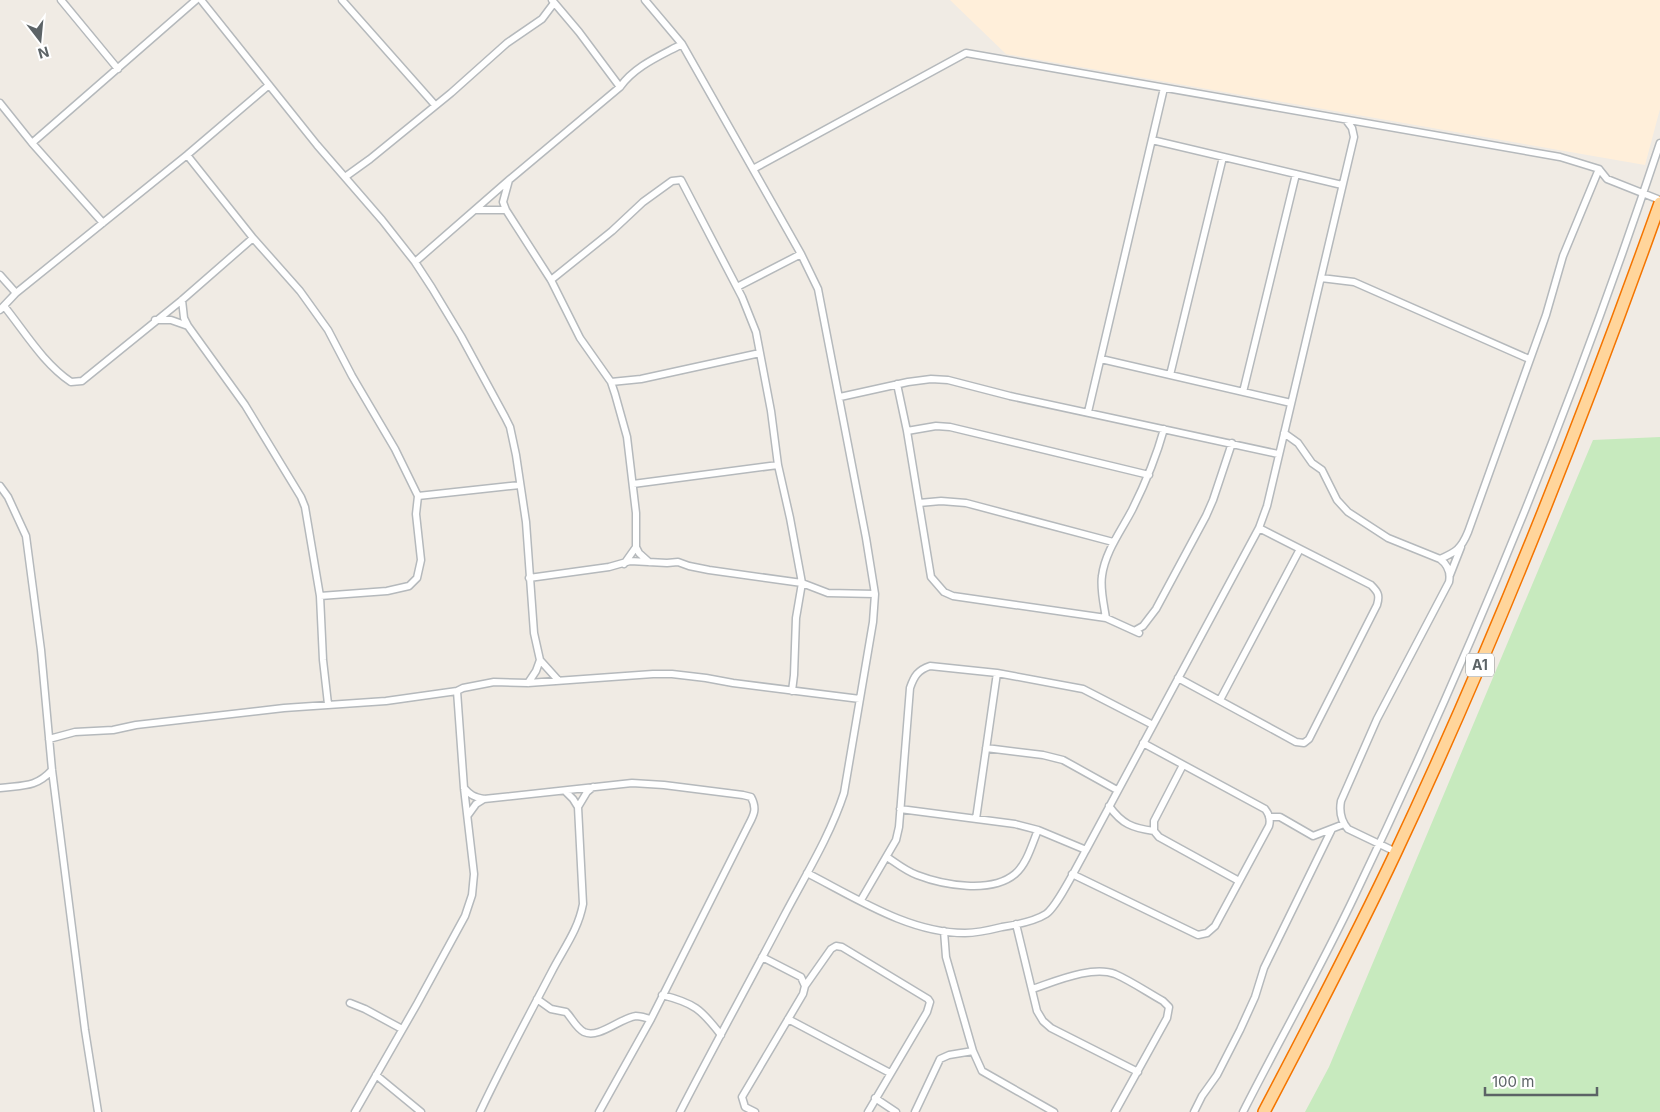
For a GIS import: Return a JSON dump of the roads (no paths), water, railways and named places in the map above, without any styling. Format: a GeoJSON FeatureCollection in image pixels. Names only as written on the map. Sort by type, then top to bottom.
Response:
{"type":"FeatureCollection","features":[{"type":"Feature","properties":{"kind":"highway","name":"A1"},"geometry":{"type":"LineString","coordinates":[[1264,1112],[1366,915],[1461,709],[1583,415],[1660,202]]}},
{"type":"Feature","properties":{"kind":"street"},"geometry":{"type":"LineString","coordinates":[[61,0],[118,69]]}},
{"type":"Feature","properties":{"kind":"street"},"geometry":{"type":"LineString","coordinates":[[32,143],[196,0]]}},
{"type":"Feature","properties":{"kind":"street"},"geometry":{"type":"LineString","coordinates":[[201,0],[317,145],[382,220],[415,262],[461,336],[510,427],[526,522],[534,633],[540,660],[558,680]]}},
{"type":"Feature","properties":{"kind":"street"},"geometry":{"type":"LineString","coordinates":[[342,0],[435,105]]}},
{"type":"Feature","properties":{"kind":"street"},"geometry":{"type":"LineString","coordinates":[[645,0],[682,44],[801,254],[818,289],[840,397],[875,594],[873,622],[844,793],[830,828],[807,873],[680,1112]]}},
{"type":"Feature","properties":{"kind":"street"},"geometry":{"type":"LineString","coordinates":[[345,177],[370,159],[508,43],[542,19],[553,1],[620,87]]}},
{"type":"Feature","properties":{"kind":"street"},"geometry":{"type":"LineString","coordinates":[[415,262],[620,87],[627,78],[646,63],[682,44]]}},
{"type":"Feature","properties":{"kind":"street"},"geometry":{"type":"LineString","coordinates":[[753,169],[966,53],[1560,157],[1599,169],[1607,179],[1660,202]]}},
{"type":"Feature","properties":{"kind":"street"},"geometry":{"type":"LineString","coordinates":[[253,238],[182,300],[82,381],[71,382],[60,375],[2,308],[16,292],[187,155],[269,85]]}},
{"type":"Feature","properties":{"kind":"street"},"geometry":{"type":"LineString","coordinates":[[1088,412],[1164,88]]}},
{"type":"Feature","properties":{"kind":"street"},"geometry":{"type":"LineString","coordinates":[[0,102],[32,143],[103,223]]}},
{"type":"Feature","properties":{"kind":"street"},"geometry":{"type":"LineString","coordinates":[[807,873],[888,916],[944,931],[982,932],[1016,924],[1046,914],[1056,902],[1086,850],[1259,528],[1267,506],[1354,137],[1352,128],[1346,120]]}},
{"type":"Feature","properties":{"kind":"street"},"geometry":{"type":"LineString","coordinates":[[1152,140],[1342,185]]}},
{"type":"Feature","properties":{"kind":"street"},"geometry":{"type":"LineString","coordinates":[[1243,1112],[1317,971],[1379,843],[1483,613],[1535,487],[1611,286],[1660,142]]}},
{"type":"Feature","properties":{"kind":"street"},"geometry":{"type":"LineString","coordinates":[[187,155],[253,238],[300,291],[328,330],[352,376],[395,449],[418,496],[416,514],[421,560],[417,578],[409,586],[393,590],[320,596]]}},
{"type":"Feature","properties":{"kind":"street"},"geometry":{"type":"LineString","coordinates":[[1170,375],[1223,157]]}},
{"type":"Feature","properties":{"kind":"street"},"geometry":{"type":"LineString","coordinates":[[1396,852],[1348,830],[1344,824],[1340,809],[1345,791],[1377,719],[1449,582],[1546,315],[1563,256],[1599,169]]}},
{"type":"Feature","properties":{"kind":"street"},"geometry":{"type":"LineString","coordinates":[[1243,392],[1296,174]]}},
{"type":"Feature","properties":{"kind":"street"},"geometry":{"type":"LineString","coordinates":[[509,180],[503,202],[506,210],[551,280],[580,338],[611,382],[628,437],[636,513],[636,547],[649,562]]}},
{"type":"Feature","properties":{"kind":"street"},"geometry":{"type":"LineString","coordinates":[[551,280],[612,231],[643,202],[672,181],[681,180],[737,287],[756,332],[771,411],[778,465],[802,583],[796,618],[792,691]]}},
{"type":"Feature","properties":{"kind":"street"},"geometry":{"type":"LineString","coordinates":[[476,210],[506,210]]}},
{"type":"Feature","properties":{"kind":"street"},"geometry":{"type":"LineString","coordinates":[[737,287],[801,254]]}},
{"type":"Feature","properties":{"kind":"street"},"geometry":{"type":"LineString","coordinates":[[0,275],[16,292]]}},
{"type":"Feature","properties":{"kind":"street"},"geometry":{"type":"LineString","coordinates":[[1321,278],[1354,282],[1529,359]]}},
{"type":"Feature","properties":{"kind":"street"},"geometry":{"type":"LineString","coordinates":[[182,300],[182,309],[188,326],[244,405],[302,497],[307,516],[320,596],[323,660],[328,704]]}},
{"type":"Feature","properties":{"kind":"street"},"geometry":{"type":"LineString","coordinates":[[155,320],[171,320],[188,326]]}},
{"type":"Feature","properties":{"kind":"street"},"geometry":{"type":"LineString","coordinates":[[611,382],[641,379],[760,353]]}},
{"type":"Feature","properties":{"kind":"street"},"geometry":{"type":"LineString","coordinates":[[1101,360],[1291,403]]}},
{"type":"Feature","properties":{"kind":"street"},"geometry":{"type":"LineString","coordinates":[[840,397],[897,384],[931,379],[948,380],[1010,396],[1278,454]]}},
{"type":"Feature","properties":{"kind":"street"},"geometry":{"type":"LineString","coordinates":[[897,384],[908,431],[931,577],[944,592],[953,596],[1106,618],[1139,633],[1136,630],[1143,626],[1156,609],[1210,508],[1232,443]]}},
{"type":"Feature","properties":{"kind":"street"},"geometry":{"type":"LineString","coordinates":[[908,431],[936,426],[950,427],[1149,475]]}},
{"type":"Feature","properties":{"kind":"street"},"geometry":{"type":"LineString","coordinates":[[1106,618],[1101,577],[1113,542],[1131,512],[1156,459],[1164,429]]}},
{"type":"Feature","properties":{"kind":"street"},"geometry":{"type":"LineString","coordinates":[[1284,433],[1298,444],[1312,463],[1322,470],[1337,500],[1348,512],[1388,538],[1440,559],[1447,566],[1450,575]]}},
{"type":"Feature","properties":{"kind":"street"},"geometry":{"type":"LineString","coordinates":[[633,484],[778,465]]}},
{"type":"Feature","properties":{"kind":"street"},"geometry":{"type":"LineString","coordinates":[[418,496],[520,485]]}},
{"type":"Feature","properties":{"kind":"street"},"geometry":{"type":"LineString","coordinates":[[0,486],[8,497],[26,536],[41,650],[52,770],[85,1030],[98,1112]]}},
{"type":"Feature","properties":{"kind":"street"},"geometry":{"type":"LineString","coordinates":[[919,503],[941,501],[966,503],[1113,542]]}},
{"type":"Feature","properties":{"kind":"street"},"geometry":{"type":"LineString","coordinates":[[1178,678],[1296,742],[1304,743],[1310,739],[1377,605],[1379,597],[1377,591],[1371,585],[1259,528]]}},
{"type":"Feature","properties":{"kind":"street"},"geometry":{"type":"LineString","coordinates":[[1440,559],[1452,554],[1462,546]]}},
{"type":"Feature","properties":{"kind":"street"},"geometry":{"type":"LineString","coordinates":[[624,564],[636,547]]}},
{"type":"Feature","properties":{"kind":"street"},"geometry":{"type":"LineString","coordinates":[[1220,700],[1300,549]]}},
{"type":"Feature","properties":{"kind":"street"},"geometry":{"type":"LineString","coordinates":[[529,578],[624,564],[630,561],[678,562],[709,570],[802,583],[828,593],[875,594]]}},
{"type":"Feature","properties":{"kind":"street"},"geometry":{"type":"LineString","coordinates":[[528,683],[536,671],[540,660]]}},
{"type":"Feature","properties":{"kind":"street"},"geometry":{"type":"LineString","coordinates":[[861,900],[896,840],[910,688],[913,677],[921,669],[930,666],[997,673],[1083,689],[1152,725]]}},
{"type":"Feature","properties":{"kind":"street"},"geometry":{"type":"LineString","coordinates":[[976,819],[997,673]]}},
{"type":"Feature","properties":{"kind":"street"},"geometry":{"type":"LineString","coordinates":[[49,739],[75,732],[112,730],[136,725],[457,691],[494,682],[528,683],[672,674],[860,699]]}},
{"type":"Feature","properties":{"kind":"street"},"geometry":{"type":"LineString","coordinates":[[355,1112],[464,916],[472,895],[474,874],[464,788],[457,691]]}},
{"type":"Feature","properties":{"kind":"street"},"geometry":{"type":"LineString","coordinates":[[1072,874],[1198,935],[1207,933],[1215,926],[1268,826],[1269,817],[1264,808],[1143,742]]}},
{"type":"Feature","properties":{"kind":"street"},"geometry":{"type":"LineString","coordinates":[[986,748],[1043,755],[1063,760],[1117,790]]}},
{"type":"Feature","properties":{"kind":"street"},"geometry":{"type":"LineString","coordinates":[[1183,765],[1154,821],[1154,831],[1160,838],[1239,881]]}},
{"type":"Feature","properties":{"kind":"street"},"geometry":{"type":"LineString","coordinates":[[0,788],[35,784],[52,770]]}},
{"type":"Feature","properties":{"kind":"street"},"geometry":{"type":"LineString","coordinates":[[464,788],[475,798],[484,799],[632,783],[712,790],[751,797],[755,805],[754,813],[747,828],[651,1020],[599,1112]]}},
{"type":"Feature","properties":{"kind":"street"},"geometry":{"type":"LineString","coordinates":[[578,807],[587,792],[593,787]]}},
{"type":"Feature","properties":{"kind":"street"},"geometry":{"type":"LineString","coordinates":[[480,1112],[558,958],[576,930],[583,904],[578,807],[565,791]]}},
{"type":"Feature","properties":{"kind":"street"},"geometry":{"type":"LineString","coordinates":[[468,815],[476,804],[484,799]]}},
{"type":"Feature","properties":{"kind":"street"},"geometry":{"type":"LineString","coordinates":[[1109,806],[1124,822],[1139,829],[1154,831]]}},
{"type":"Feature","properties":{"kind":"street"},"geometry":{"type":"LineString","coordinates":[[900,809],[1016,824],[1038,830],[1086,850]]}},
{"type":"Feature","properties":{"kind":"street"},"geometry":{"type":"LineString","coordinates":[[1269,817],[1280,817],[1314,836],[1344,824]]}},
{"type":"Feature","properties":{"kind":"street"},"geometry":{"type":"LineString","coordinates":[[1194,1112],[1202,1096],[1217,1075],[1240,1030],[1255,997],[1264,968],[1332,829]]}},
{"type":"Feature","properties":{"kind":"street"},"geometry":{"type":"LineString","coordinates":[[887,857],[915,875],[931,880],[989,885],[1015,875],[1024,864],[1038,830]]}},
{"type":"Feature","properties":{"kind":"street"},"geometry":{"type":"LineString","coordinates":[[1016,924],[1037,1011],[1043,1021],[1051,1028],[1138,1072]]}},
{"type":"Feature","properties":{"kind":"street"},"geometry":{"type":"LineString","coordinates":[[944,931],[946,957],[973,1051],[982,1071],[991,1078],[1054,1112]]}},
{"type":"Feature","properties":{"kind":"street"},"geometry":{"type":"LineString","coordinates":[[755,1112],[745,1107],[742,1097],[806,986],[831,949],[836,946],[842,947],[928,999],[930,1006],[868,1112]]}},
{"type":"Feature","properties":{"kind":"street"},"geometry":{"type":"LineString","coordinates":[[762,957],[801,977],[806,986]]}},
{"type":"Feature","properties":{"kind":"street"},"geometry":{"type":"LineString","coordinates":[[1032,989],[1084,973],[1100,972],[1113,974],[1163,1000],[1169,1007],[1167,1018],[1115,1112]]}},
{"type":"Feature","properties":{"kind":"street"},"geometry":{"type":"LineString","coordinates":[[662,995],[685,1001],[694,1006],[708,1018],[721,1035]]}},
{"type":"Feature","properties":{"kind":"street"},"geometry":{"type":"LineString","coordinates":[[537,999],[551,1009],[566,1012],[582,1031],[589,1034],[604,1030],[634,1016],[651,1020]]}},
{"type":"Feature","properties":{"kind":"street"},"geometry":{"type":"LineString","coordinates":[[350,1003],[402,1029]]}},
{"type":"Feature","properties":{"kind":"street"},"geometry":{"type":"LineString","coordinates":[[788,1018],[890,1073]]}},
{"type":"Feature","properties":{"kind":"street"},"geometry":{"type":"LineString","coordinates":[[915,1112],[940,1060],[948,1056],[973,1051]]}},
{"type":"Feature","properties":{"kind":"street"},"geometry":{"type":"LineString","coordinates":[[376,1075],[421,1112]]}},
{"type":"Feature","properties":{"kind":"street"},"geometry":{"type":"LineString","coordinates":[[875,1098],[896,1112]]}}]}
